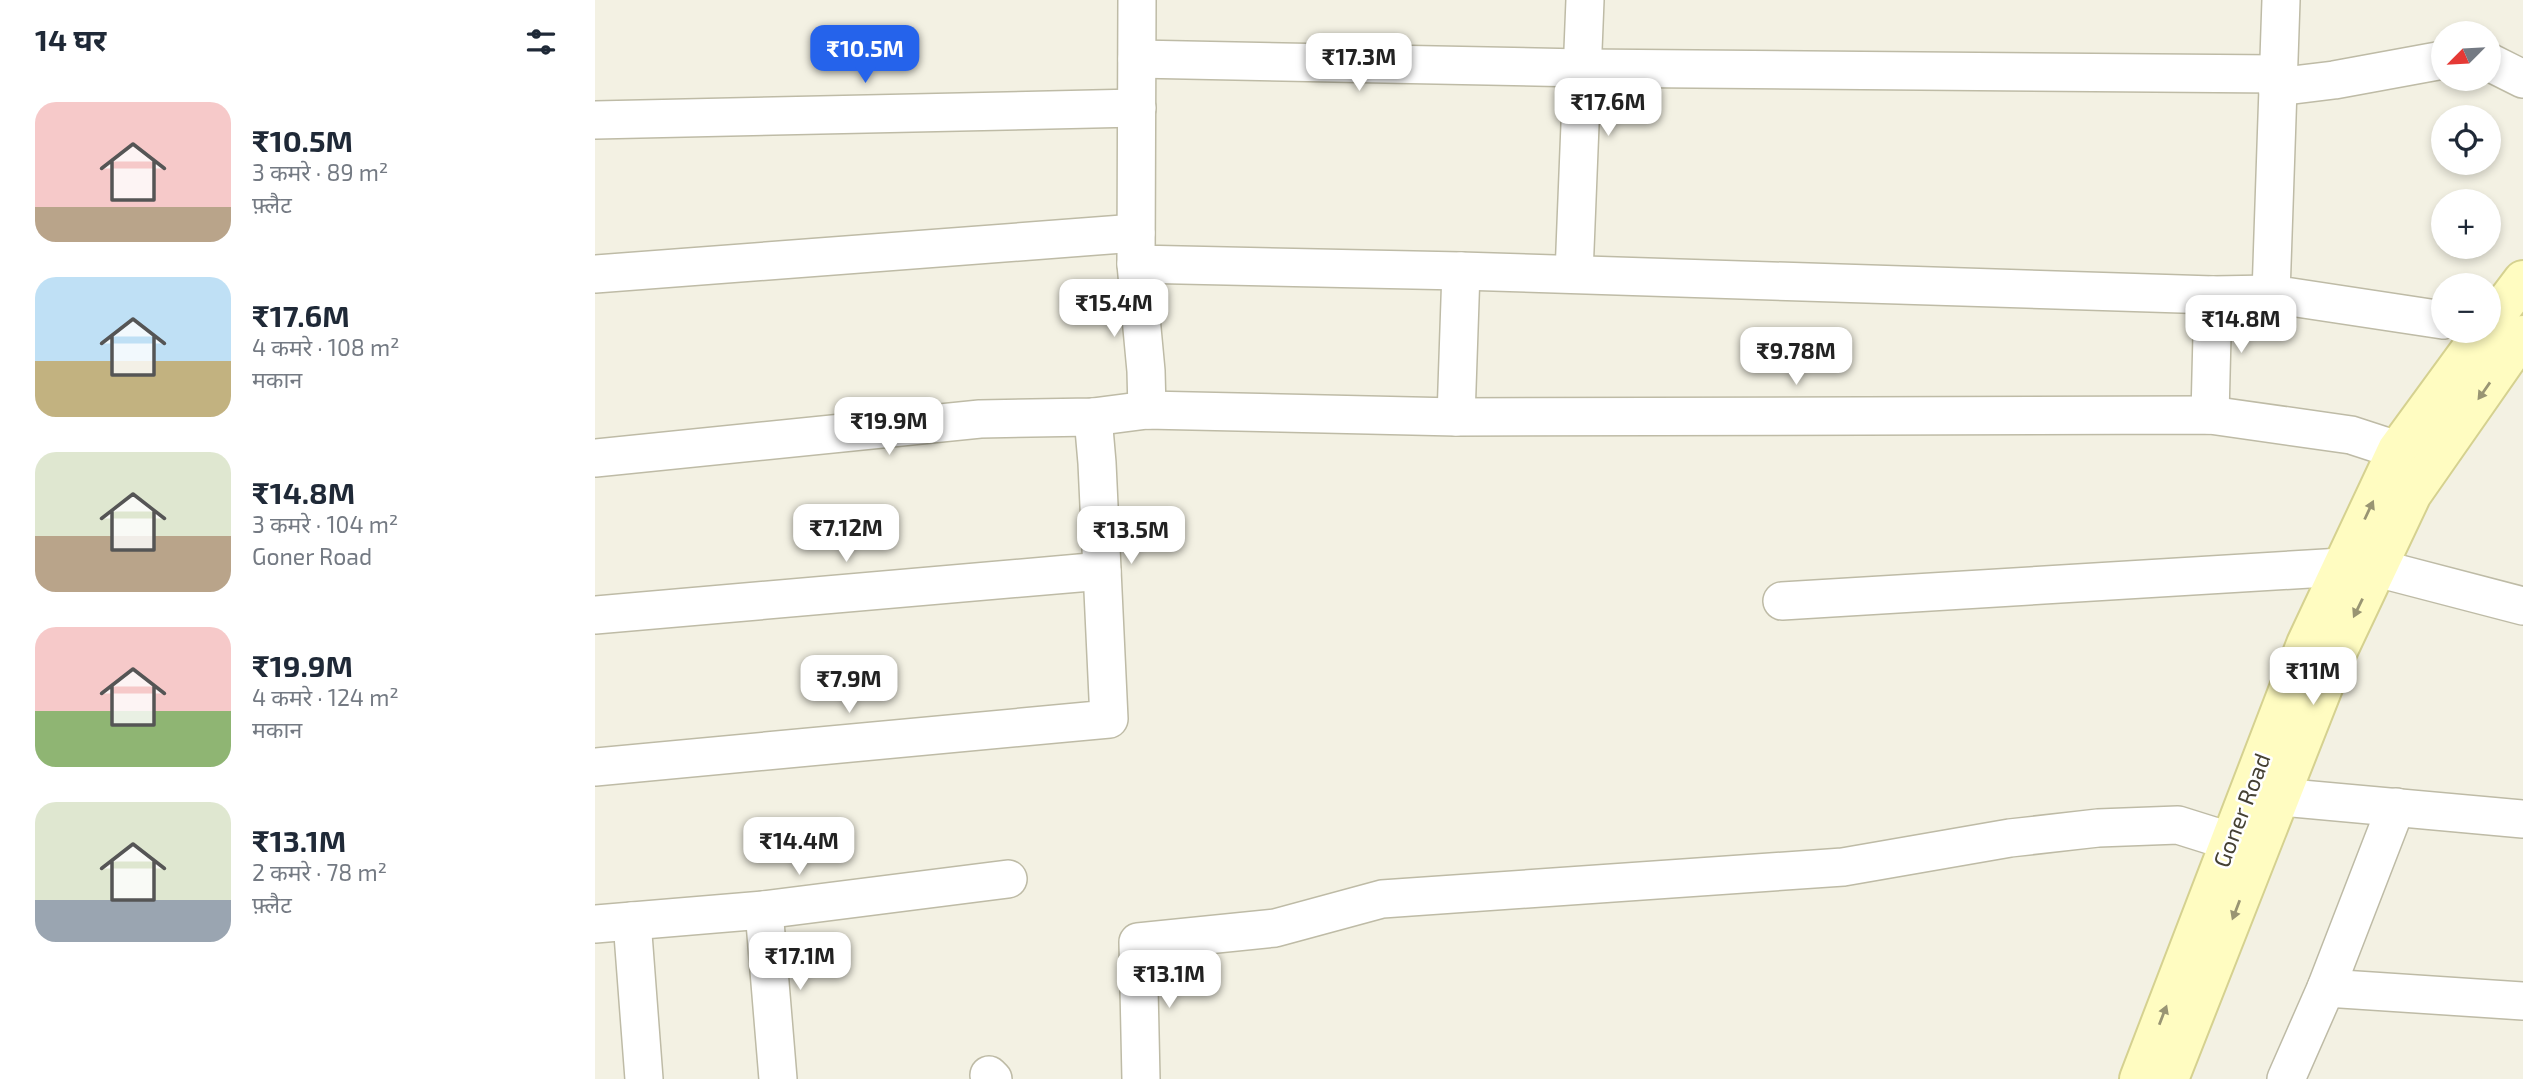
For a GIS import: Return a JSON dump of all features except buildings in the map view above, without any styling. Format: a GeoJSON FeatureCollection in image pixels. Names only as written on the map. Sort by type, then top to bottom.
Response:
{"type":"FeatureCollection","features":[{"type":"Feature","properties":{"kind":"street"},"geometry":{"type":"LineString","coordinates":[[1137,0],[1136,249],[1147,410]]}},
{"type":"Feature","properties":{"kind":"street"},"geometry":{"type":"LineString","coordinates":[[1574,274],[1585,0]]}},
{"type":"Feature","properties":{"kind":"street"},"geometry":{"type":"LineString","coordinates":[[2271,294],[2281,0]]}},
{"type":"Feature","properties":{"kind":"street"},"geometry":{"type":"LineString","coordinates":[[1137,59],[2278,80],[2334,80],[2431,62]]}},
{"type":"Feature","properties":{"kind":"street"},"geometry":{"type":"LineString","coordinates":[[2501,68],[2523,79]]}},
{"type":"Feature","properties":{"kind":"street"},"geometry":{"type":"LineString","coordinates":[[595,120],[1137,108]]}},
{"type":"Feature","properties":{"kind":"street"},"geometry":{"type":"LineString","coordinates":[[595,274],[1136,249],[1461,271],[2213,295],[2271,294],[2431,318]]}},
{"type":"Feature","properties":{"kind":"street"},"geometry":{"type":"LineString","coordinates":[[1456,417],[1461,271]]}},
{"type":"Feature","properties":{"kind":"street","name":"Goner Road"},"geometry":{"type":"LineString","coordinates":[[2169,1079],[2306,644],[2412,494],[2503,338],[2523,280]]}},
{"type":"Feature","properties":{"kind":"street"},"geometry":{"type":"LineString","coordinates":[[2210,415],[2213,295]]}},
{"type":"Feature","properties":{"kind":"street","name":"Goner Road"},"geometry":{"type":"LineString","coordinates":[[2139,1079],[2243,848],[2280,797],[2335,657],[2397,450],[2503,338]]}},
{"type":"Feature","properties":{"kind":"street"},"geometry":{"type":"LineString","coordinates":[[595,458],[980,419],[1093,417],[1147,410],[1456,417],[2210,415],[2351,435],[2397,450]]}},
{"type":"Feature","properties":{"kind":"street"},"geometry":{"type":"LineString","coordinates":[[595,767],[1109,719],[1093,417]]}},
{"type":"Feature","properties":{"kind":"street"},"geometry":{"type":"LineString","coordinates":[[1781,601],[2360,567],[2523,606]]}},
{"type":"Feature","properties":{"kind":"street"},"geometry":{"type":"LineString","coordinates":[[595,615],[1102,572]]}},
{"type":"Feature","properties":{"kind":"street"},"geometry":{"type":"LineString","coordinates":[[2280,797],[2523,819]]}},
{"type":"Feature","properties":{"kind":"street"},"geometry":{"type":"LineString","coordinates":[[2286,1079],[2326,988],[2396,807]]}},
{"type":"Feature","properties":{"kind":"street"},"geometry":{"type":"LineString","coordinates":[[1141,1079],[1138,942],[1275,928],[1382,899],[1843,867],[2010,838],[2098,828],[2178,825],[2243,848]]}},
{"type":"Feature","properties":{"kind":"street"},"geometry":{"type":"LineString","coordinates":[[595,924],[764,910],[1007,879]]}},
{"type":"Feature","properties":{"kind":"street"},"geometry":{"type":"LineString","coordinates":[[764,910],[778,1079]]}},
{"type":"Feature","properties":{"kind":"street"},"geometry":{"type":"LineString","coordinates":[[632,921],[644,1079]]}},
{"type":"Feature","properties":{"kind":"street"},"geometry":{"type":"LineString","coordinates":[[2326,988],[2523,1001]]}}]}
